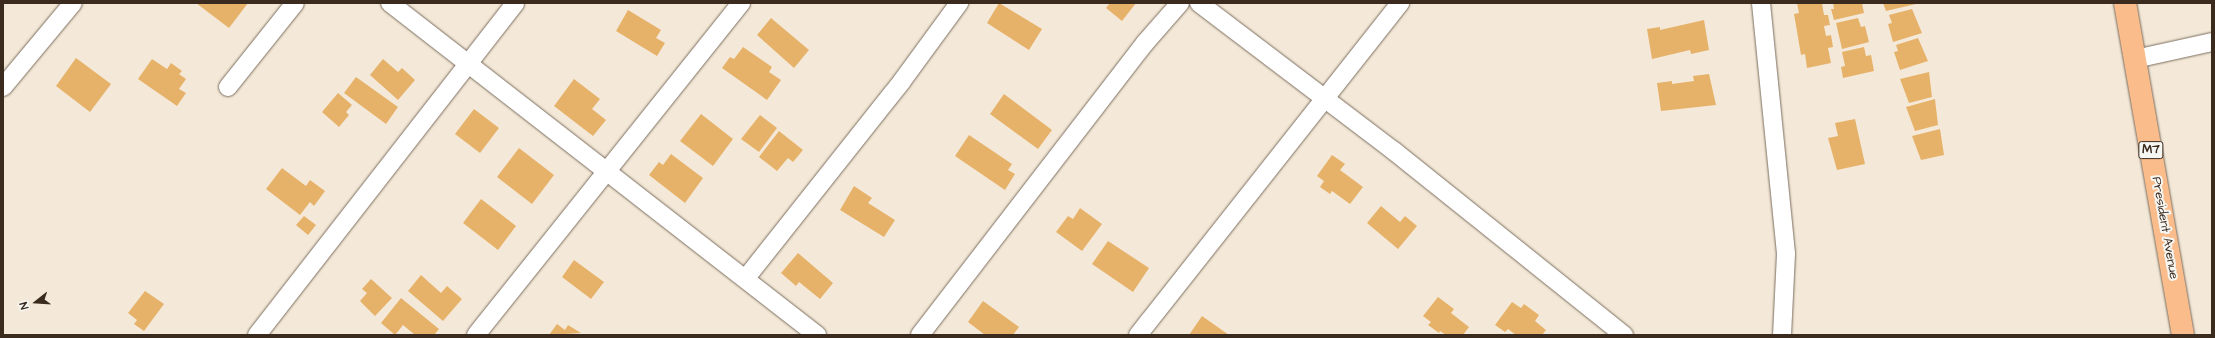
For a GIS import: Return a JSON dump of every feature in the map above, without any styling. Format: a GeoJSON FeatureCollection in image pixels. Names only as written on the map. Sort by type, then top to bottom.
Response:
{"type":"FeatureCollection","features":[{"type":"Feature","properties":{"kind":"main road","name":"President Avenue"},"geometry":{"type":"LineString","coordinates":[[2125,3],[2183,335]]}},
{"type":"Feature","properties":{"kind":"street"},"geometry":{"type":"LineString","coordinates":[[3,88],[73,3]]}},
{"type":"Feature","properties":{"kind":"street"},"geometry":{"type":"LineString","coordinates":[[228,87],[295,3]]}},
{"type":"Feature","properties":{"kind":"street"},"geometry":{"type":"LineString","coordinates":[[390,3],[466,64],[608,170],[817,335]]}},
{"type":"Feature","properties":{"kind":"street"},"geometry":{"type":"LineString","coordinates":[[257,335],[466,64],[515,3]]}},
{"type":"Feature","properties":{"kind":"street"},"geometry":{"type":"LineString","coordinates":[[476,335],[741,3]]}},
{"type":"Feature","properties":{"kind":"street"},"geometry":{"type":"LineString","coordinates":[[746,278],[902,81],[958,3]]}},
{"type":"Feature","properties":{"kind":"street"},"geometry":{"type":"LineString","coordinates":[[920,335],[1145,44],[1180,3]]}},
{"type":"Feature","properties":{"kind":"street"},"geometry":{"type":"LineString","coordinates":[[1199,3],[1324,100],[1394,151],[1624,335]]}},
{"type":"Feature","properties":{"kind":"street"},"geometry":{"type":"LineString","coordinates":[[1138,335],[1400,3]]}},
{"type":"Feature","properties":{"kind":"street"},"geometry":{"type":"LineString","coordinates":[[1761,3],[1786,254],[1782,335]]}},
{"type":"Feature","properties":{"kind":"street"},"geometry":{"type":"LineString","coordinates":[[2135,59],[2212,42]]}},
{"type":"Feature","properties":{"kind":"building"},"geometry":{"type":"Polygon","coordinates":[[[196,3],[248,3],[229,28],[196,3]]]}},
{"type":"Feature","properties":{"kind":"building"},"geometry":{"type":"Polygon","coordinates":[[[999,3],[1042,29],[1029,50],[987,23],[999,3]]]}},
{"type":"Feature","properties":{"kind":"building"},"geometry":{"type":"Polygon","coordinates":[[[1110,3],[1136,3],[1122,21],[1106,8],[1110,3]]]}},
{"type":"Feature","properties":{"kind":"building"},"geometry":{"type":"Polygon","coordinates":[[[1797,3],[1822,3],[1824,15],[1828,15],[1830,25],[1824,26],[1826,36],[1831,35],[1833,47],[1828,48],[1831,63],[1807,68],[1805,54],[1801,55],[1794,14],[1799,13],[1797,3]]]}},
{"type":"Feature","properties":{"kind":"building"},"geometry":{"type":"Polygon","coordinates":[[[1833,3],[1862,3],[1864,13],[1834,20],[1831,9],[1834,9],[1833,3]]]}},
{"type":"Feature","properties":{"kind":"building"},"geometry":{"type":"Polygon","coordinates":[[[1883,3],[1916,3],[1916,4],[1886,11],[1883,3]]]}},
{"type":"Feature","properties":{"kind":"building"},"geometry":{"type":"Polygon","coordinates":[[[1912,9],[1922,33],[1893,42],[1888,24],[1892,23],[1889,15],[1912,9]]]}},
{"type":"Feature","properties":{"kind":"building"},"geometry":{"type":"Polygon","coordinates":[[[628,10],[661,30],[656,38],[665,43],[657,56],[616,31],[628,10]]]}},
{"type":"Feature","properties":{"kind":"building"},"geometry":{"type":"Polygon","coordinates":[[[771,18],[809,50],[794,68],[757,35],[771,18]]]}},
{"type":"Feature","properties":{"kind":"building"},"geometry":{"type":"Polygon","coordinates":[[[1858,18],[1861,27],[1865,26],[1869,42],[1842,49],[1836,23],[1858,18]]]}},
{"type":"Feature","properties":{"kind":"building"},"geometry":{"type":"Polygon","coordinates":[[[1704,20],[1709,50],[1691,54],[1690,50],[1652,59],[1647,29],[1660,27],[1660,30],[1704,20]]]}},
{"type":"Feature","properties":{"kind":"building"},"geometry":{"type":"Polygon","coordinates":[[[1918,38],[1928,61],[1900,70],[1894,52],[1898,51],[1896,45],[1918,38]]]}},
{"type":"Feature","properties":{"kind":"building"},"geometry":{"type":"Polygon","coordinates":[[[743,47],[772,67],[769,72],[781,80],[767,100],[722,68],[730,57],[734,59],[743,47]]]}},
{"type":"Feature","properties":{"kind":"building"},"geometry":{"type":"Polygon","coordinates":[[[1864,47],[1866,56],[1871,55],[1874,71],[1843,78],[1841,67],[1845,66],[1842,52],[1864,47]]]}},
{"type":"Feature","properties":{"kind":"building"},"geometry":{"type":"Polygon","coordinates":[[[76,58],[111,84],[90,112],[56,86],[76,58]]]}},
{"type":"Feature","properties":{"kind":"building"},"geometry":{"type":"Polygon","coordinates":[[[152,59],[167,69],[171,63],[182,71],[179,74],[186,79],[179,89],[186,93],[177,106],[138,79],[152,59]]]}},
{"type":"Feature","properties":{"kind":"building"},"geometry":{"type":"Polygon","coordinates":[[[383,59],[398,72],[402,68],[415,80],[398,100],[370,75],[383,59]]]}},
{"type":"Feature","properties":{"kind":"building"},"geometry":{"type":"Polygon","coordinates":[[[1929,72],[1932,97],[1909,103],[1900,79],[1929,72]]]}},
{"type":"Feature","properties":{"kind":"building"},"geometry":{"type":"Polygon","coordinates":[[[1709,74],[1716,105],[1661,111],[1657,83],[1672,81],[1672,84],[1694,81],[1693,76],[1709,74]]]}},
{"type":"Feature","properties":{"kind":"building"},"geometry":{"type":"Polygon","coordinates":[[[356,77],[398,107],[386,124],[344,93],[356,77]]]}},
{"type":"Feature","properties":{"kind":"building"},"geometry":{"type":"Polygon","coordinates":[[[574,79],[600,99],[592,109],[606,120],[593,136],[554,106],[574,79]]]}},
{"type":"Feature","properties":{"kind":"building"},"geometry":{"type":"Polygon","coordinates":[[[338,93],[352,105],[346,112],[349,115],[339,127],[322,112],[338,93]]]}},
{"type":"Feature","properties":{"kind":"building"},"geometry":{"type":"Polygon","coordinates":[[[1004,94],[1052,130],[1038,149],[990,114],[1004,94]]]}},
{"type":"Feature","properties":{"kind":"building"},"geometry":{"type":"Polygon","coordinates":[[[1935,99],[1938,125],[1915,131],[1906,107],[1935,99]]]}},
{"type":"Feature","properties":{"kind":"building"},"geometry":{"type":"Polygon","coordinates":[[[474,109],[499,128],[480,153],[455,134],[474,109]]]}},
{"type":"Feature","properties":{"kind":"building"},"geometry":{"type":"Polygon","coordinates":[[[701,114],[733,139],[713,166],[680,141],[701,114]]]}},
{"type":"Feature","properties":{"kind":"building"},"geometry":{"type":"Polygon","coordinates":[[[760,115],[777,128],[759,152],[741,139],[760,115]]]}},
{"type":"Feature","properties":{"kind":"building"},"geometry":{"type":"Polygon","coordinates":[[[1855,119],[1865,164],[1837,170],[1828,138],[1838,136],[1835,123],[1855,119]]]}},
{"type":"Feature","properties":{"kind":"building"},"geometry":{"type":"Polygon","coordinates":[[[1940,129],[1944,155],[1921,160],[1912,136],[1940,129]]]}},
{"type":"Feature","properties":{"kind":"building"},"geometry":{"type":"Polygon","coordinates":[[[779,131],[803,150],[793,162],[788,158],[777,171],[759,157],[779,131]]]}},
{"type":"Feature","properties":{"kind":"building"},"geometry":{"type":"Polygon","coordinates":[[[969,135],[1012,164],[1008,170],[1015,174],[1005,190],[955,156],[969,135]]]}},
{"type":"Feature","properties":{"kind":"building"},"geometry":{"type":"Polygon","coordinates":[[[519,148],[554,175],[532,204],[497,177],[519,148]]]}},
{"type":"Feature","properties":{"kind":"building"},"geometry":{"type":"Polygon","coordinates":[[[671,154],[703,178],[685,203],[649,175],[659,162],[663,165],[671,154]]]}},
{"type":"Feature","properties":{"kind":"building"},"geometry":{"type":"Polygon","coordinates":[[[1332,155],[1345,164],[1340,170],[1363,187],[1350,204],[1332,191],[1330,194],[1320,187],[1324,181],[1317,176],[1332,155]]]}},
{"type":"Feature","properties":{"kind":"building"},"geometry":{"type":"Polygon","coordinates":[[[282,168],[306,186],[310,180],[325,191],[314,206],[310,202],[300,215],[266,189],[282,168]]]}},
{"type":"Feature","properties":{"kind":"building"},"geometry":{"type":"Polygon","coordinates":[[[854,186],[872,198],[868,203],[895,220],[884,237],[840,210],[854,186]]]}},
{"type":"Feature","properties":{"kind":"building"},"geometry":{"type":"Polygon","coordinates":[[[481,199],[516,226],[498,250],[463,223],[481,199]]]}},
{"type":"Feature","properties":{"kind":"building"},"geometry":{"type":"Polygon","coordinates":[[[1381,206],[1400,222],[1405,216],[1417,226],[1398,249],[1367,223],[1381,206]]]}},
{"type":"Feature","properties":{"kind":"building"},"geometry":{"type":"Polygon","coordinates":[[[1080,208],[1102,224],[1082,251],[1056,232],[1068,216],[1073,219],[1080,208]]]}},
{"type":"Feature","properties":{"kind":"building"},"geometry":{"type":"Polygon","coordinates":[[[304,216],[316,225],[308,235],[296,225],[304,216]]]}},
{"type":"Feature","properties":{"kind":"building"},"geometry":{"type":"Polygon","coordinates":[[[1108,241],[1149,268],[1133,292],[1092,264],[1108,241]]]}},
{"type":"Feature","properties":{"kind":"building"},"geometry":{"type":"Polygon","coordinates":[[[798,253],[833,283],[820,299],[799,282],[796,286],[781,273],[798,253]]]}},
{"type":"Feature","properties":{"kind":"building"},"geometry":{"type":"Polygon","coordinates":[[[574,260],[604,282],[591,299],[562,277],[574,260]]]}},
{"type":"Feature","properties":{"kind":"building"},"geometry":{"type":"Polygon","coordinates":[[[421,275],[441,293],[447,286],[462,299],[443,321],[408,291],[421,275]]]}},
{"type":"Feature","properties":{"kind":"building"},"geometry":{"type":"Polygon","coordinates":[[[371,279],[392,298],[375,316],[360,301],[367,293],[362,289],[371,279]]]}},
{"type":"Feature","properties":{"kind":"building"},"geometry":{"type":"Polygon","coordinates":[[[145,291],[164,304],[144,331],[134,324],[137,320],[128,313],[145,291]]]}},
{"type":"Feature","properties":{"kind":"building"},"geometry":{"type":"Polygon","coordinates":[[[1438,297],[1454,309],[1451,313],[1469,327],[1463,335],[1446,335],[1440,331],[1439,333],[1428,325],[1431,322],[1423,316],[1438,297]]]}},
{"type":"Feature","properties":{"kind":"building"},"geometry":{"type":"Polygon","coordinates":[[[401,298],[439,329],[434,335],[415,335],[403,325],[395,335],[381,323],[401,298]]]}},
{"type":"Feature","properties":{"kind":"building"},"geometry":{"type":"Polygon","coordinates":[[[983,301],[1019,327],[1013,335],[985,335],[968,322],[983,301]]]}},
{"type":"Feature","properties":{"kind":"building"},"geometry":{"type":"Polygon","coordinates":[[[1512,302],[1521,308],[1524,304],[1539,315],[1535,321],[1546,330],[1542,335],[1516,335],[1508,329],[1505,332],[1495,325],[1512,302]]]}},
{"type":"Feature","properties":{"kind":"building"},"geometry":{"type":"Polygon","coordinates":[[[1202,316],[1229,335],[1189,335],[1202,316]]]}},
{"type":"Feature","properties":{"kind":"building"},"geometry":{"type":"Polygon","coordinates":[[[557,324],[565,330],[568,325],[581,333],[549,335],[557,324]]]}}]}
